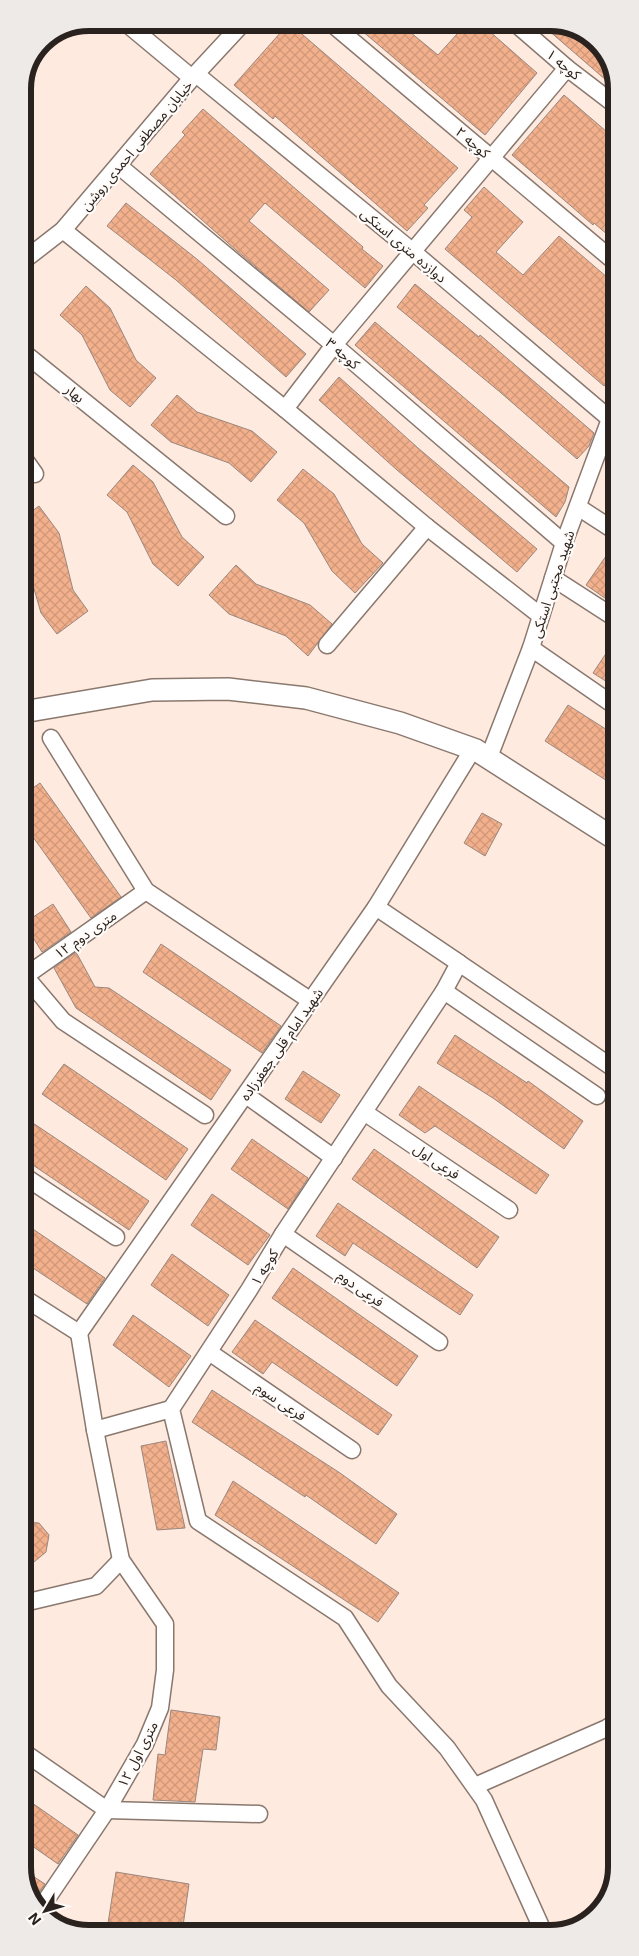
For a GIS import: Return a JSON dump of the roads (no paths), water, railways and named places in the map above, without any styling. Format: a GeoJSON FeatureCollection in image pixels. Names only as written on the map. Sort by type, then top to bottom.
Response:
{"type":"FeatureCollection","features":[{"type":"Feature","properties":{"kind":"main road"},"geometry":{"type":"LineString","coordinates":[[31,711],[152,690],[228,689],[306,698],[400,723],[481,753],[608,835]]}},
{"type":"Feature","properties":{"kind":"street","name":"دوازده متری استکی"},"geometry":{"type":"LineString","coordinates":[[137,31],[412,251],[608,413]]}},
{"type":"Feature","properties":{"kind":"street","name":"خیابان مصطفی احمدی روشن"},"geometry":{"type":"LineString","coordinates":[[31,255],[63,230],[235,31]]}},
{"type":"Feature","properties":{"kind":"street","name":"کوچه ۲"},"geometry":{"type":"LineString","coordinates":[[340,31],[608,257]]}},
{"type":"Feature","properties":{"kind":"street","name":"کوچه ۱"},"geometry":{"type":"LineString","coordinates":[[524,31],[567,68],[608,95]]}},
{"type":"Feature","properties":{"kind":"street"},"geometry":{"type":"LineString","coordinates":[[286,408],[334,345],[567,68]]}},
{"type":"Feature","properties":{"kind":"street","name":"کوچه ۳"},"geometry":{"type":"LineString","coordinates":[[119,166],[334,345],[564,543]]}},
{"type":"Feature","properties":{"kind":"street"},"geometry":{"type":"LineString","coordinates":[[63,230],[286,408],[426,527],[541,616]]}},
{"type":"Feature","properties":{"kind":"street","name":"بهار"},"geometry":{"type":"LineString","coordinates":[[31,358],[127,434],[226,516]]}},
{"type":"Feature","properties":{"kind":"street","name":"شهید مجتبی استکی"},"geometry":{"type":"LineString","coordinates":[[481,753],[531,648],[564,543],[608,427]]}},
{"type":"Feature","properties":{"kind":"street"},"geometry":{"type":"LineString","coordinates":[[31,468],[35,474]]}},
{"type":"Feature","properties":{"kind":"street"},"geometry":{"type":"LineString","coordinates":[[578,507],[608,526]]}},
{"type":"Feature","properties":{"kind":"street"},"geometry":{"type":"LineString","coordinates":[[327,644],[426,527]]}},
{"type":"Feature","properties":{"kind":"street"},"geometry":{"type":"LineString","coordinates":[[553,578],[608,613]]}},
{"type":"Feature","properties":{"kind":"street"},"geometry":{"type":"LineString","coordinates":[[531,648],[608,701]]}},
{"type":"Feature","properties":{"kind":"street"},"geometry":{"type":"LineString","coordinates":[[50,738],[146,891],[311,1001]]}},
{"type":"Feature","properties":{"kind":"street","name":"شهید امام قلی جعفرزاده"},"geometry":{"type":"LineString","coordinates":[[79,1333],[246,1095],[481,753]]}},
{"type":"Feature","properties":{"kind":"street","name":"۱۲ متری دوم"},"geometry":{"type":"LineString","coordinates":[[31,971],[146,891]]}},
{"type":"Feature","properties":{"kind":"street"},"geometry":{"type":"LineString","coordinates":[[376,907],[608,1065]]}},
{"type":"Feature","properties":{"kind":"street","name":"کوچه ۱"},"geometry":{"type":"LineString","coordinates":[[172,1409],[283,1234],[444,991],[459,963]]}},
{"type":"Feature","properties":{"kind":"street"},"geometry":{"type":"LineString","coordinates":[[31,984],[63,1021],[205,1115]]}},
{"type":"Feature","properties":{"kind":"street"},"geometry":{"type":"LineString","coordinates":[[444,991],[597,1096]]}},
{"type":"Feature","properties":{"kind":"street"},"geometry":{"type":"LineString","coordinates":[[246,1095],[334,1158]]}},
{"type":"Feature","properties":{"kind":"street","name":"فرعی اول"},"geometry":{"type":"LineString","coordinates":[[364,1112],[510,1210]]}},
{"type":"Feature","properties":{"kind":"street"},"geometry":{"type":"LineString","coordinates":[[31,1181],[116,1237]]}},
{"type":"Feature","properties":{"kind":"street","name":"فرعی دوم"},"geometry":{"type":"LineString","coordinates":[[283,1234],[439,1342]]}},
{"type":"Feature","properties":{"kind":"street"},"geometry":{"type":"LineString","coordinates":[[31,1302],[79,1333],[120,1560],[96,1586],[31,1600]]}},
{"type":"Feature","properties":{"kind":"street","name":"فرعی سوم"},"geometry":{"type":"LineString","coordinates":[[209,1352],[352,1450]]}},
{"type":"Feature","properties":{"kind":"street"},"geometry":{"type":"LineString","coordinates":[[95,1430],[172,1409],[198,1521],[345,1618],[389,1686],[447,1748],[484,1800],[540,1925]]}},
{"type":"Feature","properties":{"kind":"street","name":"۱۲ متری اول"},"geometry":{"type":"LineString","coordinates":[[44,1903],[107,1810],[145,1744],[160,1708],[165,1670],[165,1624],[120,1560]]}},
{"type":"Feature","properties":{"kind":"street"},"geometry":{"type":"LineString","coordinates":[[475,1786],[608,1727]]}},
{"type":"Feature","properties":{"kind":"street"},"geometry":{"type":"LineString","coordinates":[[31,1758],[107,1810],[259,1814]]}}]}
